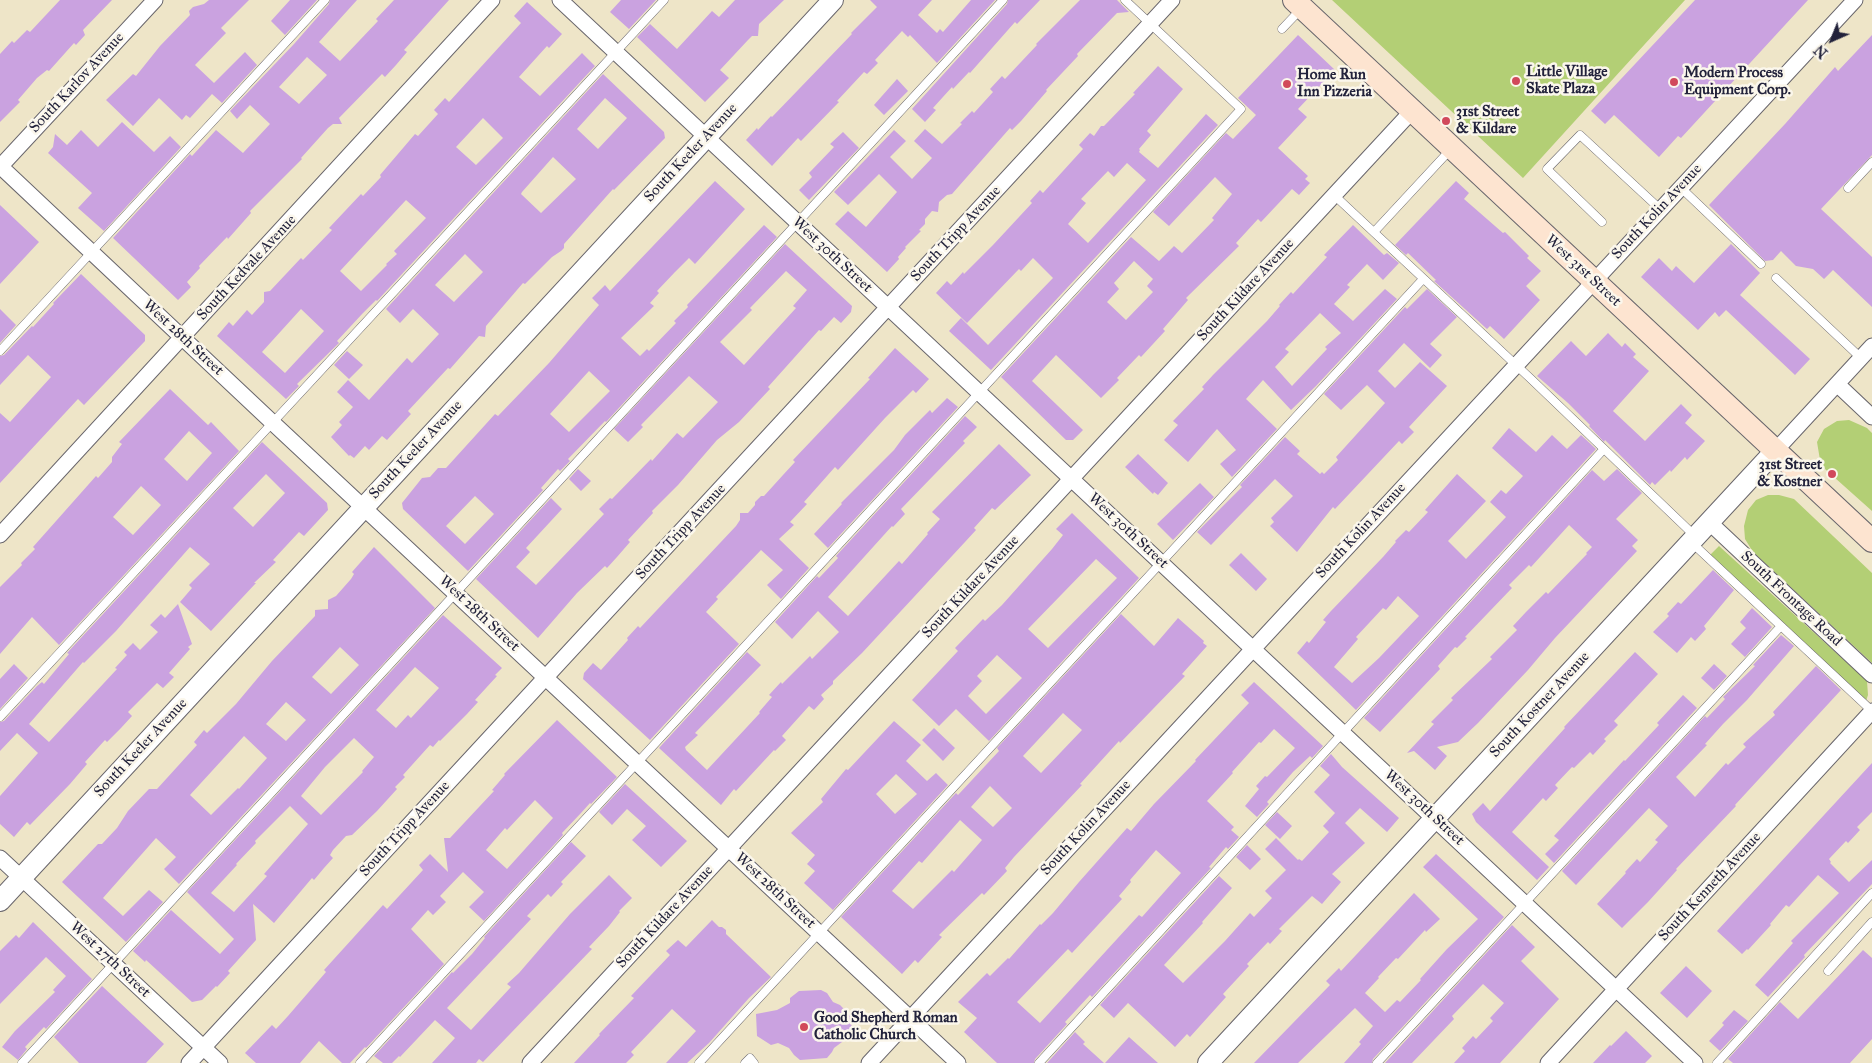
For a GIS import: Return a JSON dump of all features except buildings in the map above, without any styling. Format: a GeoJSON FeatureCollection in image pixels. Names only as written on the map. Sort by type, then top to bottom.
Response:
{"type":"FeatureCollection","features":[{"type":"Feature","properties":{"kind":"main road","name":"West 31st Street"},"geometry":{"type":"LineString","coordinates":[[1298,4],[1872,541]]}},
{"type":"Feature","properties":{"kind":"street","name":"South Karlov Avenue"},"geometry":{"type":"LineString","coordinates":[[0,166],[155,0]]}},
{"type":"Feature","properties":{"kind":"street","name":"South Kedvale Avenue"},"geometry":{"type":"LineString","coordinates":[[0,534],[492,0]]}},
{"type":"Feature","properties":{"kind":"street","name":"West 30th Street"},"geometry":{"type":"LineString","coordinates":[[560,0],[1695,1063]]}},
{"type":"Feature","properties":{"kind":"street","name":"South Keeler Avenue"},"geometry":{"type":"LineString","coordinates":[[0,901],[833,0]]}},
{"type":"Feature","properties":{"kind":"street","name":"South Tripp Avenue"},"geometry":{"type":"LineString","coordinates":[[189,1063],[1172,0]]}},
{"type":"Feature","properties":{"kind":"street","name":"South Kolin Avenue"},"geometry":{"type":"LineString","coordinates":[[869,1063],[1855,0]]}},
{"type":"Feature","properties":{"kind":"street","name":"South Kildare Avenue"},"geometry":{"type":"LineString","coordinates":[[530,1063],[1412,110]]}},
{"type":"Feature","properties":{"kind":"street","name":"West 28th Street"},"geometry":{"type":"LineString","coordinates":[[0,166],[958,1063]]}},
{"type":"Feature","properties":{"kind":"street","name":"South Kostner Avenue"},"geometry":{"type":"LineString","coordinates":[[1208,1063],[1872,346]]}},
{"type":"Feature","properties":{"kind":"street"},"geometry":{"type":"LineString","coordinates":[[1837,384],[1872,417]]}},
{"type":"Feature","properties":{"kind":"street","name":"South Frontage Road"},"geometry":{"type":"LineString","coordinates":[[1709,522],[1872,675]]}},
{"type":"Feature","properties":{"kind":"street","name":"South Kenneth Avenue"},"geometry":{"type":"LineString","coordinates":[[1548,1063],[1872,711]]}},
{"type":"Feature","properties":{"kind":"street","name":"West 27th Street"},"geometry":{"type":"LineString","coordinates":[[0,858],[220,1063]]}},
{"type":"Feature","properties":{"kind":"lane"},"geometry":{"type":"LineString","coordinates":[[0,351],[325,0]]}},
{"type":"Feature","properties":{"kind":"lane"},"geometry":{"type":"LineString","coordinates":[[0,718],[664,0]]}},
{"type":"Feature","properties":{"kind":"lane"},"geometry":{"type":"LineString","coordinates":[[22,1063],[1003,0]]}},
{"type":"Feature","properties":{"kind":"lane"},"geometry":{"type":"LineString","coordinates":[[360,1063],[1241,108],[1125,0]]}},
{"type":"Feature","properties":{"kind":"lane"},"geometry":{"type":"LineString","coordinates":[[1282,30],[1298,4]]}},
{"type":"Feature","properties":{"kind":"lane"},"geometry":{"type":"LineString","coordinates":[[1602,222],[1547,170],[1580,135],[1660,209]]}},
{"type":"Feature","properties":{"kind":"lane"},"geometry":{"type":"LineString","coordinates":[[1374,232],[1452,148]]}},
{"type":"Feature","properties":{"kind":"lane"},"geometry":{"type":"LineString","coordinates":[[1848,188],[1872,162]]}},
{"type":"Feature","properties":{"kind":"lane"},"geometry":{"type":"LineString","coordinates":[[1680,188],[1761,264]]}},
{"type":"Feature","properties":{"kind":"lane"},"geometry":{"type":"LineString","coordinates":[[1334,195],[1516,365],[1781,626],[1872,711]]}},
{"type":"Feature","properties":{"kind":"lane"},"geometry":{"type":"LineString","coordinates":[[1776,278],[1861,358]]}},
{"type":"Feature","properties":{"kind":"lane"},"geometry":{"type":"LineString","coordinates":[[699,1063],[1423,279]]}},
{"type":"Feature","properties":{"kind":"lane"},"geometry":{"type":"LineString","coordinates":[[1039,1063],[1603,450]]}},
{"type":"Feature","properties":{"kind":"lane"},"geometry":{"type":"LineString","coordinates":[[1377,1063],[1781,626]]}},
{"type":"Feature","properties":{"kind":"lane"},"geometry":{"type":"LineString","coordinates":[[1717,1063],[1872,893]]}},
{"type":"Feature","properties":{"kind":"lane"},"geometry":{"type":"LineString","coordinates":[[1828,971],[1872,922]]}},
{"type":"Feature","properties":{"kind":"lane"},"geometry":{"type":"LineString","coordinates":[[745,1063],[750,1058],[754,1063]]}},
{"type":"Feature","properties":{"kind":"green space"},"geometry":{"type":"Polygon","coordinates":[[[1332,0],[1685,0],[1523,178],[1332,0]]]}},
{"type":"Feature","properties":{"kind":"green space"},"geometry":{"type":"Polygon","coordinates":[[[1849,420],[1867,428],[1872,433],[1872,511],[1825,469],[1820,460],[1817,442],[1824,429],[1837,421],[1849,420]]]}},
{"type":"Feature","properties":{"kind":"green space"},"geometry":{"type":"Polygon","coordinates":[[[1768,495],[1779,495],[1794,499],[1872,573],[1872,663],[1753,552],[1745,539],[1744,526],[1748,510],[1756,500],[1768,495]]]}},
{"type":"Feature","properties":{"kind":"green space"},"geometry":{"type":"Polygon","coordinates":[[[1719,546],[1867,681],[1868,695],[1866,701],[1710,555],[1719,546]]]}},
{"type":"Feature","properties":{"kind":"place","name":"Little Village Skate Plaza"},"geometry":{"type":"Point","coordinates":[1516,81]}},
{"type":"Feature","properties":{"kind":"place","name":"Modern Process Equipment Corp."},"geometry":{"type":"Point","coordinates":[1674,82]}},
{"type":"Feature","properties":{"kind":"place","name":"Home Run Inn Pizzeria"},"geometry":{"type":"Point","coordinates":[1287,84]}},
{"type":"Feature","properties":{"kind":"place","name":"31st Street & Kildare"},"geometry":{"type":"Point","coordinates":[1446,121]}},
{"type":"Feature","properties":{"kind":"place","name":"31st Street & Kostner"},"geometry":{"type":"Point","coordinates":[1832,474]}},
{"type":"Feature","properties":{"kind":"place","name":"Good Shepherd Roman Catholic Church"},"geometry":{"type":"Point","coordinates":[804,1027]}}]}
